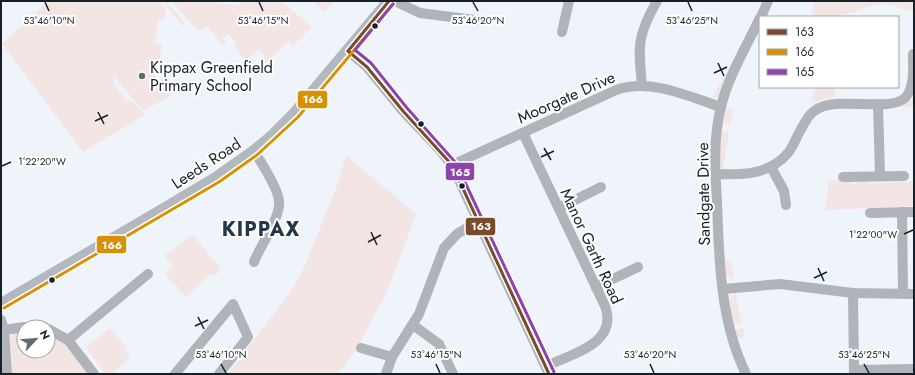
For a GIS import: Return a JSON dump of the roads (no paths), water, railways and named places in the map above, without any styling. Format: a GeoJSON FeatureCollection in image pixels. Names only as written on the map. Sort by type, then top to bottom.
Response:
{"type":"FeatureCollection","features":[{"type":"Feature","properties":{"kind":"main road","name":"Leeds Road"},"geometry":{"type":"LineString","coordinates":[[1,304],[216,178],[254,151],[286,122],[389,1]]}},
{"type":"Feature","properties":{"kind":"street"},"geometry":{"type":"LineString","coordinates":[[395,1],[420,13],[483,21]]}},
{"type":"Feature","properties":{"kind":"street"},"geometry":{"type":"LineString","coordinates":[[562,32],[569,1]]}},
{"type":"Feature","properties":{"kind":"street"},"geometry":{"type":"LineString","coordinates":[[642,85],[640,61],[641,34],[644,24],[657,1]]}},
{"type":"Feature","properties":{"kind":"street","name":"Sandgate Drive"},"geometry":{"type":"LineString","coordinates":[[761,16],[768,1]]}},
{"type":"Feature","properties":{"kind":"street","name":"Sandgate Drive"},"geometry":{"type":"LineString","coordinates":[[746,374],[734,345],[723,289],[719,259],[716,139],[721,107],[734,72],[759,20]]}},
{"type":"Feature","properties":{"kind":"street"},"geometry":{"type":"LineString","coordinates":[[348,51],[367,67],[403,111],[452,165],[548,370]]}},
{"type":"Feature","properties":{"kind":"street"},"geometry":{"type":"LineString","coordinates":[[716,174],[741,175],[760,172],[771,167],[789,153],[807,118],[816,110],[827,105],[844,103],[878,104],[899,101],[912,93],[914,81],[913,54]]}},
{"type":"Feature","properties":{"kind":"street","name":"Moorgate Drive"},"geometry":{"type":"LineString","coordinates":[[452,165],[616,90],[642,85],[656,86],[721,107]]}},
{"type":"Feature","properties":{"kind":"street"},"geometry":{"type":"LineString","coordinates":[[878,104],[880,176]]}},
{"type":"Feature","properties":{"kind":"street","name":"Manor Garth Road"},"geometry":{"type":"LineString","coordinates":[[522,133],[596,287],[608,318],[603,336],[593,344],[548,370]]}},
{"type":"Feature","properties":{"kind":"street"},"geometry":{"type":"LineString","coordinates":[[254,151],[267,173],[280,201],[278,214],[254,262]]}},
{"type":"Feature","properties":{"kind":"street"},"geometry":{"type":"LineString","coordinates":[[771,167],[784,191],[786,205]]}},
{"type":"Feature","properties":{"kind":"street"},"geometry":{"type":"LineString","coordinates":[[844,177],[904,176]]}},
{"type":"Feature","properties":{"kind":"street"},"geometry":{"type":"LineString","coordinates":[[559,208],[601,187]]}},
{"type":"Feature","properties":{"kind":"street"},"geometry":{"type":"LineString","coordinates":[[902,212],[903,294]]}},
{"type":"Feature","properties":{"kind":"street"},"geometry":{"type":"LineString","coordinates":[[870,213],[914,212]]}},
{"type":"Feature","properties":{"kind":"street"},"geometry":{"type":"LineString","coordinates":[[386,374],[392,358],[413,325],[444,248],[457,234],[478,221]]}},
{"type":"Feature","properties":{"kind":"street"},"geometry":{"type":"LineString","coordinates":[[596,287],[638,267]]}},
{"type":"Feature","properties":{"kind":"street"},"geometry":{"type":"LineString","coordinates":[[68,340],[148,274]]}},
{"type":"Feature","properties":{"kind":"street"},"geometry":{"type":"LineString","coordinates":[[723,289],[780,284],[853,293],[914,294]]}},
{"type":"Feature","properties":{"kind":"street"},"geometry":{"type":"LineString","coordinates":[[853,293],[854,372],[914,369]]}},
{"type":"Feature","properties":{"kind":"street"},"geometry":{"type":"LineString","coordinates":[[175,374],[233,304],[248,337],[219,374]]}},
{"type":"Feature","properties":{"kind":"street"},"geometry":{"type":"LineString","coordinates":[[7,374],[3,325],[16,327]]}},
{"type":"Feature","properties":{"kind":"street"},"geometry":{"type":"LineString","coordinates":[[413,325],[439,344],[453,374]]}},
{"type":"Feature","properties":{"kind":"street"},"geometry":{"type":"LineString","coordinates":[[56,333],[68,340],[94,374]]}},
{"type":"Feature","properties":{"kind":"street"},"geometry":{"type":"LineString","coordinates":[[361,348],[392,358]]}},
{"type":"Feature","properties":{"kind":"place","name":"Kippax Greenfield Primary School"},"geometry":{"type":"Point","coordinates":[142,76]}},
{"type":"Feature","properties":{"kind":"district","name":"KIPPAX"},"geometry":{"type":"Point","coordinates":[261,229]}}]}
